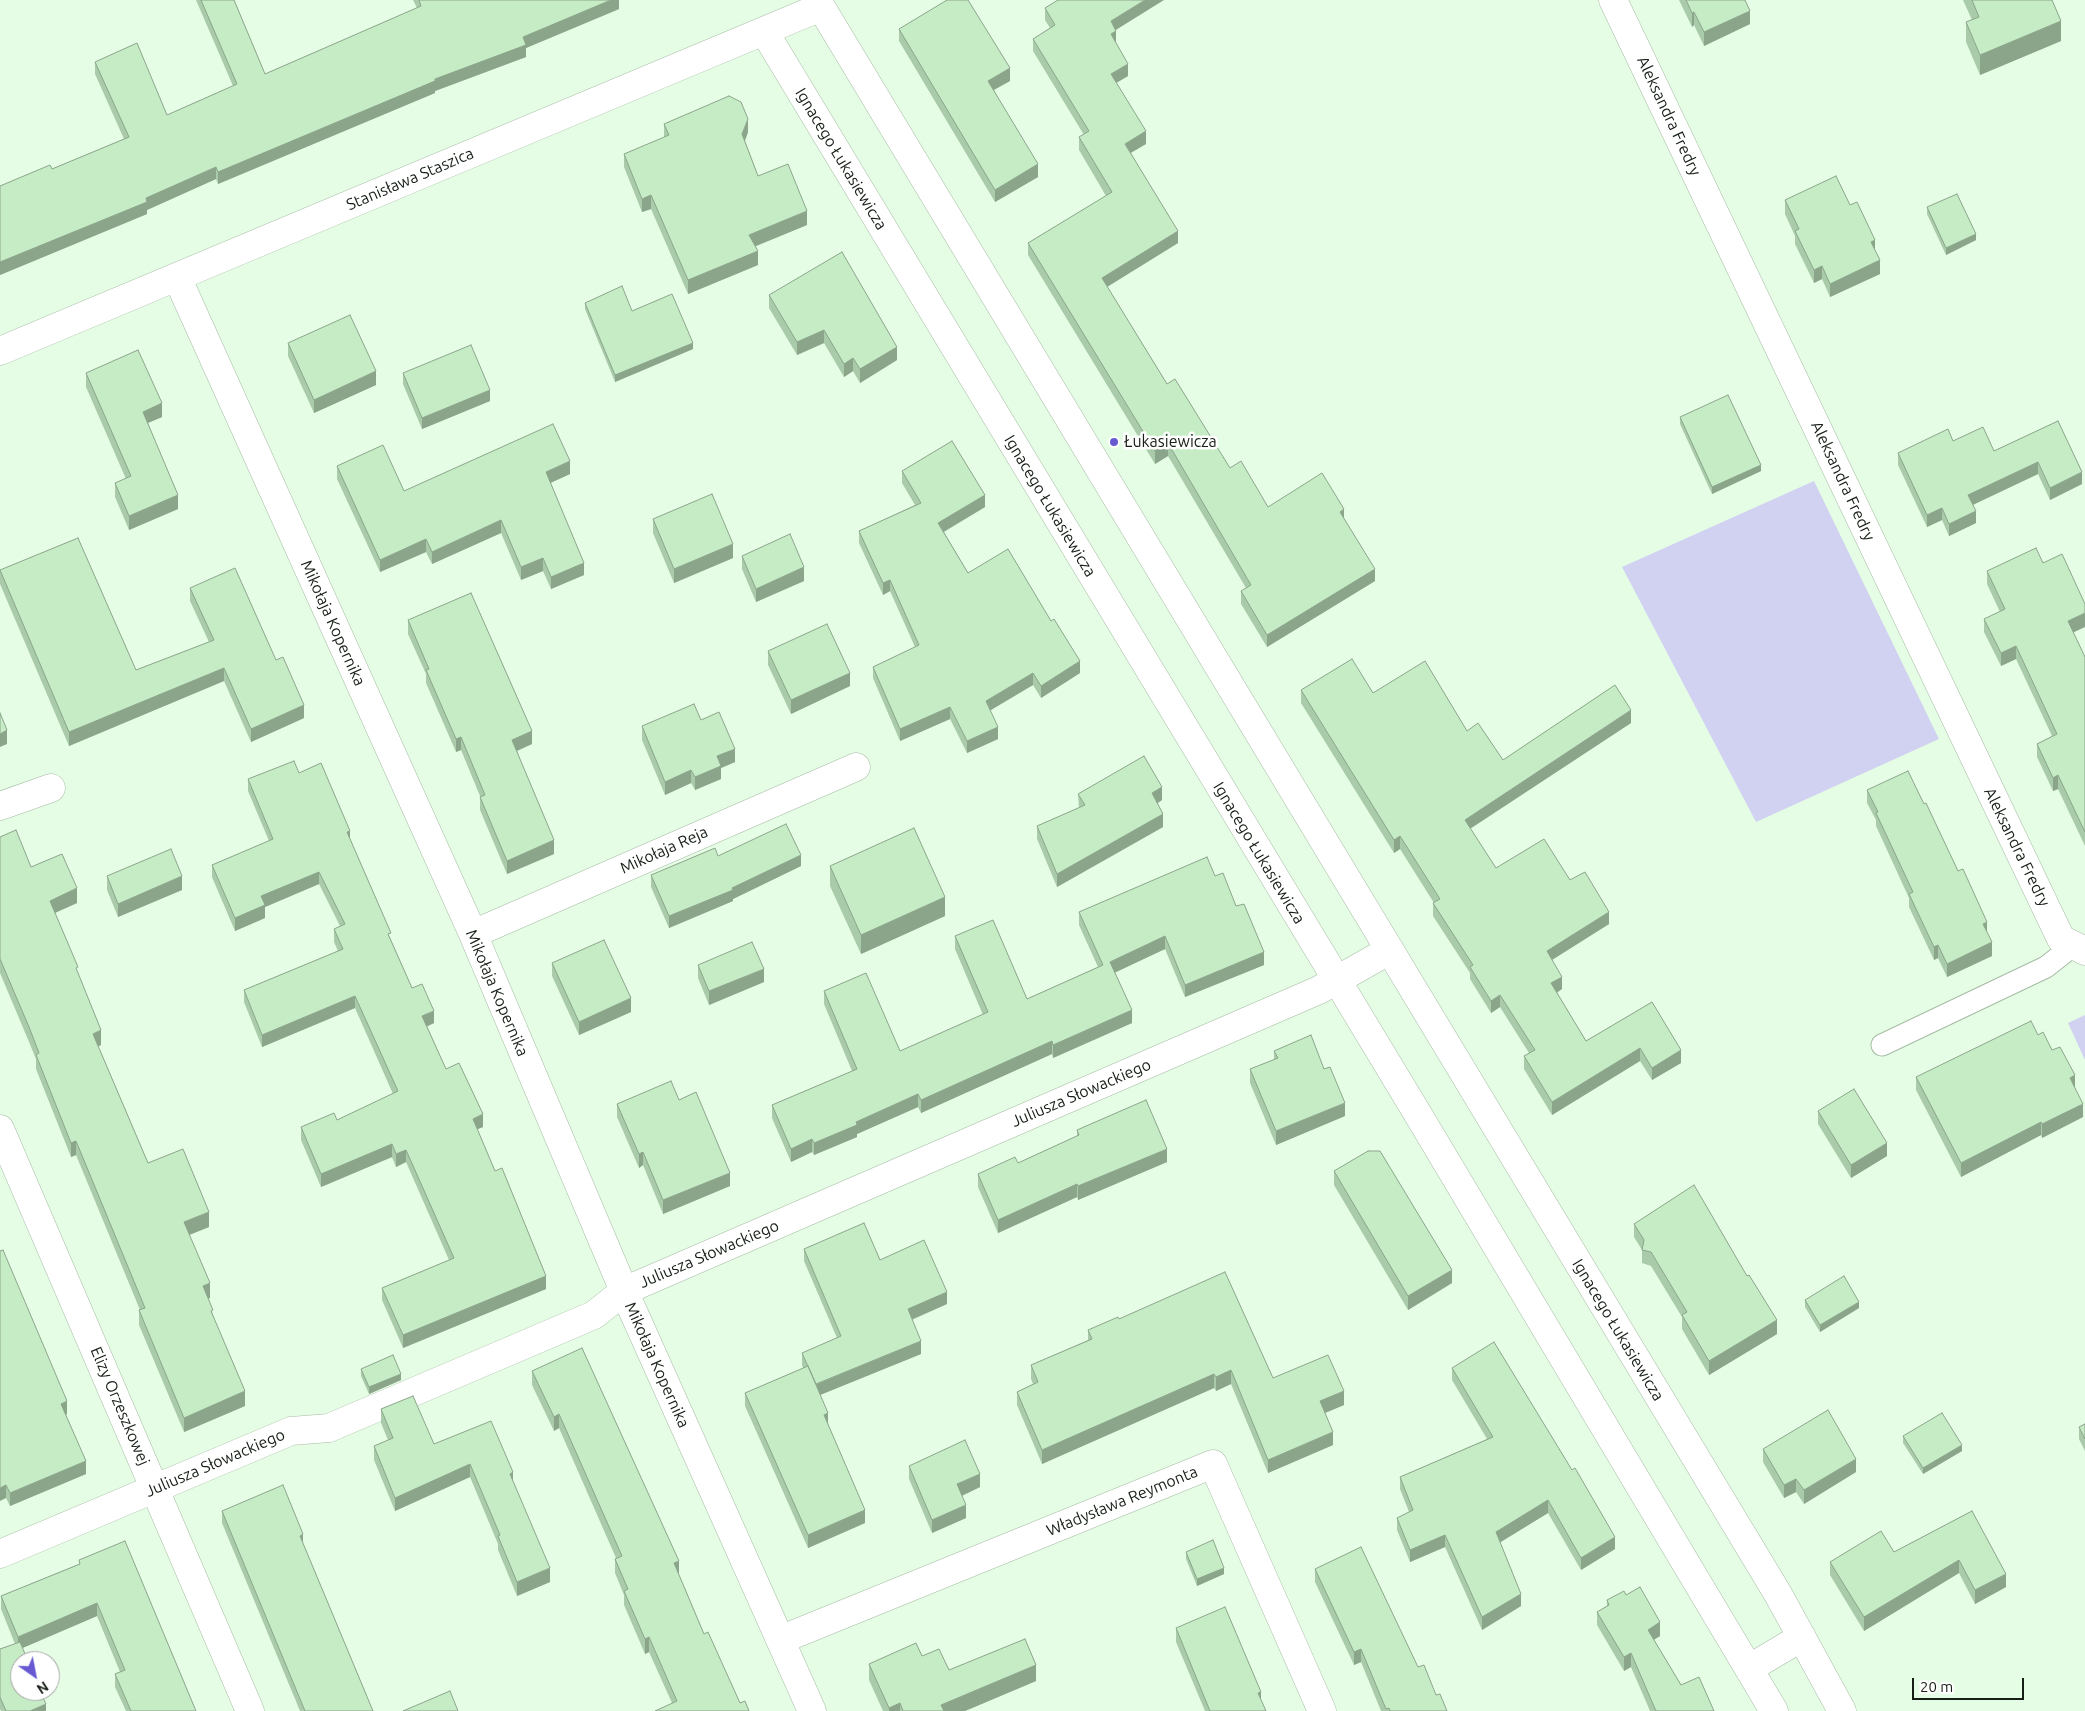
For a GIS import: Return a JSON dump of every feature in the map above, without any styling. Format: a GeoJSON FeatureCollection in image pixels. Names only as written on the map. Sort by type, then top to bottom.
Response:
{"type":"FeatureCollection","features":[{"type":"Feature","properties":{"kind":"street","name":"Aleksandra Fredry"},"geometry":{"type":"LineString","coordinates":[[1613,0],[2061,939],[2080,948]]}},
{"type":"Feature","properties":{"kind":"street","name":"Stanisława Staszica"},"geometry":{"type":"LineString","coordinates":[[0,351],[821,7]]}},
{"type":"Feature","properties":{"kind":"street","name":"Ignacego Łukasiewicza"},"geometry":{"type":"LineString","coordinates":[[821,7],[1802,1636],[1842,1711]]}},
{"type":"Feature","properties":{"kind":"street","name":"Ignacego Łukasiewicza"},"geometry":{"type":"LineString","coordinates":[[764,31],[1336,981],[1433,1138],[1774,1711]]}},
{"type":"Feature","properties":{"kind":"street","name":"Mikołaja Kopernika"},"geometry":{"type":"LineString","coordinates":[[177,277],[472,934],[624,1291],[812,1711]]}},
{"type":"Feature","properties":{"kind":"street","name":"Mikołaja Reja"},"geometry":{"type":"LineString","coordinates":[[472,934],[856,766]]}},
{"type":"Feature","properties":{"kind":"street"},"geometry":{"type":"LineString","coordinates":[[0,806],[51,788]]}},
{"type":"Feature","properties":{"kind":"street"},"geometry":{"type":"LineString","coordinates":[[1336,981],[1390,950]]}},
{"type":"Feature","properties":{"kind":"street","name":"Juliusza Słowackiego"},"geometry":{"type":"LineString","coordinates":[[0,1554],[291,1431],[330,1428],[594,1315],[624,1291],[1336,981]]}},
{"type":"Feature","properties":{"kind":"street","name":"Elizy Orzeszkowej"},"geometry":{"type":"LineString","coordinates":[[0,1129],[250,1711]]}},
{"type":"Feature","properties":{"kind":"street","name":"Władysława Reymonta"},"geometry":{"type":"LineString","coordinates":[[780,1640],[1213,1464],[1322,1711]]}},
{"type":"Feature","properties":{"kind":"street"},"geometry":{"type":"LineString","coordinates":[[1750,1668],[1802,1636]]}},
{"type":"Feature","properties":{"kind":"lane"},"geometry":{"type":"LineString","coordinates":[[1882,1044],[2080,948]]}},
{"type":"Feature","properties":{"kind":"shaded area"},"geometry":{"type":"Polygon","coordinates":[[[1814,481],[1939,739],[1756,822],[1622,567],[1814,481]]]}},
{"type":"Feature","properties":{"kind":"shaded area"},"geometry":{"type":"Polygon","coordinates":[[[2085,1015],[2085,1060],[2068,1023],[2085,1015]]]}},
{"type":"Feature","properties":{"kind":"building"},"geometry":{"type":"Polygon","coordinates":[[[201,0],[234,0],[265,74],[421,6],[419,0],[611,0],[523,37],[526,45],[435,79],[435,81],[218,172],[216,167],[146,198],[147,202],[0,262],[0,186],[50,165],[52,169],[129,137],[95,62],[137,43],[167,115],[237,84],[201,0]]]}},
{"type":"Feature","properties":{"kind":"building"},"geometry":{"type":"Polygon","coordinates":[[[947,0],[968,0],[1010,68],[988,81],[1038,164],[995,190],[899,29],[947,0]]]}},
{"type":"Feature","properties":{"kind":"building"},"geometry":{"type":"Polygon","coordinates":[[[1058,0],[1145,0],[1111,21],[1116,31],[1111,34],[1128,64],[1111,74],[1146,131],[1125,144],[1178,231],[1102,278],[1167,384],[1175,379],[1230,468],[1241,461],[1268,507],[1322,473],[1344,509],[1340,512],[1375,569],[1267,635],[1241,591],[1251,585],[1168,443],[1155,451],[1028,243],[1112,192],[1079,137],[1089,131],[1033,39],[1055,25],[1045,8],[1058,0]]]}},
{"type":"Feature","properties":{"kind":"building"},"geometry":{"type":"Polygon","coordinates":[[[1686,0],[1745,0],[1750,11],[1704,32],[1686,0]]]}},
{"type":"Feature","properties":{"kind":"building"},"geometry":{"type":"Polygon","coordinates":[[[1972,0],[2052,0],[2061,21],[1980,55],[1966,22],[1979,17],[1972,0]]]}},
{"type":"Feature","properties":{"kind":"building"},"geometry":{"type":"Polygon","coordinates":[[[729,96],[741,102],[748,119],[742,134],[758,176],[788,164],[807,211],[749,235],[758,251],[688,280],[651,195],[642,199],[624,154],[669,135],[664,124],[729,96]]]}},
{"type":"Feature","properties":{"kind":"building"},"geometry":{"type":"Polygon","coordinates":[[[1836,176],[1850,205],[1857,202],[1875,240],[1871,242],[1880,260],[1830,284],[1822,266],[1814,270],[1795,231],[1799,229],[1785,200],[1836,176]]]}},
{"type":"Feature","properties":{"kind":"building"},"geometry":{"type":"Polygon","coordinates":[[[1957,194],[1976,234],[1946,248],[1927,207],[1957,194]]]}},
{"type":"Feature","properties":{"kind":"building"},"geometry":{"type":"Polygon","coordinates":[[[842,252],[897,347],[860,369],[853,358],[844,364],[824,330],[797,342],[769,295],[842,252]]]}},
{"type":"Feature","properties":{"kind":"building"},"geometry":{"type":"Polygon","coordinates":[[[622,286],[632,311],[672,294],[693,343],[615,375],[585,303],[622,286]]]}},
{"type":"Feature","properties":{"kind":"building"},"geometry":{"type":"Polygon","coordinates":[[[350,315],[376,371],[314,400],[288,343],[350,315]]]}},
{"type":"Feature","properties":{"kind":"building"},"geometry":{"type":"Polygon","coordinates":[[[471,345],[490,390],[422,418],[403,373],[471,345]]]}},
{"type":"Feature","properties":{"kind":"building"},"geometry":{"type":"Polygon","coordinates":[[[138,350],[162,403],[143,412],[178,495],[129,516],[115,483],[131,476],[86,373],[138,350]]]}},
{"type":"Feature","properties":{"kind":"building"},"geometry":{"type":"Polygon","coordinates":[[[1728,395],[1761,465],[1712,487],[1680,417],[1728,395]]]}},
{"type":"Feature","properties":{"kind":"building"},"geometry":{"type":"Polygon","coordinates":[[[2058,421],[2082,472],[2050,488],[2038,462],[1968,495],[1976,511],[1949,524],[1942,508],[1927,515],[1898,453],[1948,429],[1953,441],[1983,427],[1994,451],[2058,421]]]}},
{"type":"Feature","properties":{"kind":"building"},"geometry":{"type":"Polygon","coordinates":[[[553,424],[570,461],[546,472],[584,563],[551,577],[543,558],[521,567],[501,520],[432,552],[426,539],[380,560],[337,466],[383,445],[404,491],[553,424]]]}},
{"type":"Feature","properties":{"kind":"building"},"geometry":{"type":"Polygon","coordinates":[[[952,441],[985,495],[938,523],[968,573],[1008,549],[1051,621],[1054,619],[1080,661],[1041,686],[1033,673],[986,701],[998,727],[967,741],[950,707],[900,729],[873,667],[919,645],[890,580],[883,583],[859,531],[921,503],[902,471],[952,441]]]}},
{"type":"Feature","properties":{"kind":"building"},"geometry":{"type":"Polygon","coordinates":[[[712,494],[733,544],[674,569],[653,519],[712,494]]]}},
{"type":"Feature","properties":{"kind":"building"},"geometry":{"type":"Polygon","coordinates":[[[790,534],[804,567],[756,589],[742,556],[790,534]]]}},
{"type":"Feature","properties":{"kind":"building"},"geometry":{"type":"Polygon","coordinates":[[[78,538],[136,670],[214,640],[190,588],[235,568],[276,660],[283,657],[304,705],[251,729],[224,668],[69,732],[0,570],[78,538]]]}},
{"type":"Feature","properties":{"kind":"building"},"geometry":{"type":"Polygon","coordinates":[[[2036,548],[2043,563],[2062,554],[2085,604],[2085,613],[2068,621],[2085,657],[2085,832],[2058,775],[2053,778],[2037,744],[2057,734],[2016,646],[2001,653],[1984,619],[2005,609],[1987,571],[2036,548]]]}},
{"type":"Feature","properties":{"kind":"building"},"geometry":{"type":"Polygon","coordinates":[[[471,593],[532,731],[512,740],[554,840],[507,861],[480,797],[485,795],[461,737],[456,739],[426,670],[429,669],[408,620],[471,593]]]}},
{"type":"Feature","properties":{"kind":"building"},"geometry":{"type":"Polygon","coordinates":[[[827,624],[850,673],[791,700],[768,651],[827,624]]]}},
{"type":"Feature","properties":{"kind":"building"},"geometry":{"type":"Polygon","coordinates":[[[1352,659],[1373,693],[1425,661],[1467,731],[1478,723],[1503,760],[1615,685],[1631,710],[1465,820],[1496,868],[1544,839],[1570,880],[1585,872],[1609,912],[1547,951],[1562,977],[1551,983],[1586,1041],[1652,1002],[1681,1050],[1652,1068],[1640,1048],[1552,1102],[1524,1056],[1535,1050],[1500,995],[1491,1001],[1470,967],[1473,965],[1433,903],[1440,899],[1400,836],[1394,840],[1301,690],[1352,659]]]}},
{"type":"Feature","properties":{"kind":"building"},"geometry":{"type":"Polygon","coordinates":[[[694,704],[701,720],[719,712],[735,749],[717,756],[721,766],[695,777],[691,770],[665,782],[642,726],[694,704]]]}},
{"type":"Feature","properties":{"kind":"building"},"geometry":{"type":"Polygon","coordinates":[[[0,713],[7,730],[0,734],[0,713]]]}},
{"type":"Feature","properties":{"kind":"building"},"geometry":{"type":"Polygon","coordinates":[[[1144,756],[1162,787],[1152,793],[1163,814],[1057,874],[1037,826],[1085,805],[1078,794],[1144,756]]]}},
{"type":"Feature","properties":{"kind":"building"},"geometry":{"type":"Polygon","coordinates":[[[294,761],[299,773],[321,763],[350,831],[347,832],[391,933],[388,934],[412,988],[422,984],[434,1011],[422,1016],[446,1069],[459,1063],[483,1114],[473,1119],[495,1171],[502,1168],[546,1276],[403,1335],[382,1288],[454,1258],[406,1150],[396,1154],[392,1144],[321,1174],[301,1127],[334,1113],[337,1120],[398,1091],[355,996],[262,1035],[244,990],[343,949],[334,929],[345,924],[319,872],[261,896],[265,905],[235,918],[212,865],[273,839],[248,779],[294,761]]]}},
{"type":"Feature","properties":{"kind":"building"},"geometry":{"type":"Polygon","coordinates":[[[1908,771],[1924,804],[1926,803],[1958,871],[1963,869],[1987,922],[1983,924],[1992,942],[1947,964],[1938,945],[1934,947],[1909,894],[1913,892],[1867,790],[1908,771]]]}},
{"type":"Feature","properties":{"kind":"building"},"geometry":{"type":"Polygon","coordinates":[[[786,824],[801,855],[732,888],[733,890],[669,916],[651,875],[715,848],[718,856],[786,824]]]}},
{"type":"Feature","properties":{"kind":"building"},"geometry":{"type":"Polygon","coordinates":[[[914,828],[945,897],[861,935],[830,866],[914,828]]]}},
{"type":"Feature","properties":{"kind":"building"},"geometry":{"type":"Polygon","coordinates":[[[16,830],[31,867],[62,854],[77,888],[50,901],[78,967],[76,968],[101,1030],[93,1034],[148,1163],[183,1149],[209,1212],[184,1222],[210,1283],[203,1286],[213,1310],[211,1311],[245,1391],[184,1418],[139,1310],[145,1308],[76,1141],[71,1143],[36,1055],[39,1053],[29,1027],[0,959],[0,837],[16,830]]]}},
{"type":"Feature","properties":{"kind":"building"},"geometry":{"type":"Polygon","coordinates":[[[171,849],[182,876],[118,904],[107,876],[171,849]]]}},
{"type":"Feature","properties":{"kind":"building"},"geometry":{"type":"Polygon","coordinates":[[[1207,857],[1215,876],[1223,873],[1236,906],[1244,904],[1264,952],[1185,985],[1165,936],[1110,962],[1132,1010],[1053,1045],[1052,1041],[921,1100],[918,1094],[856,1122],[857,1125],[814,1143],[812,1139],[791,1149],[772,1105],[857,1069],[824,991],[866,973],[900,1051],[988,1012],[955,936],[993,920],[1027,999],[1103,965],[1079,912],[1207,857]]]}},
{"type":"Feature","properties":{"kind":"building"},"geometry":{"type":"Polygon","coordinates":[[[604,940],[631,998],[579,1022],[552,963],[604,940]]]}},
{"type":"Feature","properties":{"kind":"building"},"geometry":{"type":"Polygon","coordinates":[[[752,942],[764,969],[709,991],[698,965],[752,942]]]}},
{"type":"Feature","properties":{"kind":"building"},"geometry":{"type":"Polygon","coordinates":[[[2031,1021],[2038,1035],[2043,1032],[2052,1050],[2060,1047],[2075,1075],[2070,1078],[2083,1104],[2042,1124],[2041,1122],[1961,1163],[1916,1077],[2031,1021]]]}},
{"type":"Feature","properties":{"kind":"building"},"geometry":{"type":"Polygon","coordinates":[[[1311,1035],[1324,1069],[1330,1067],[1345,1103],[1276,1131],[1250,1069],[1278,1058],[1274,1051],[1311,1035]]]}},
{"type":"Feature","properties":{"kind":"building"},"geometry":{"type":"Polygon","coordinates":[[[671,1081],[679,1100],[696,1092],[730,1173],[663,1200],[643,1152],[639,1154],[617,1104],[671,1081]]]}},
{"type":"Feature","properties":{"kind":"building"},"geometry":{"type":"Polygon","coordinates":[[[1854,1089],[1887,1143],[1851,1165],[1818,1111],[1854,1089]]]}},
{"type":"Feature","properties":{"kind":"building"},"geometry":{"type":"Polygon","coordinates":[[[1146,1100],[1167,1149],[1078,1186],[1077,1184],[998,1220],[978,1174],[1015,1157],[1018,1163],[1079,1135],[1077,1130],[1146,1100]]]}},
{"type":"Feature","properties":{"kind":"building"},"geometry":{"type":"Polygon","coordinates":[[[1368,1151],[1380,1151],[1452,1270],[1408,1296],[1334,1171],[1368,1151]]]}},
{"type":"Feature","properties":{"kind":"building"},"geometry":{"type":"Polygon","coordinates":[[[1694,1185],[1747,1276],[1749,1275],[1777,1320],[1709,1361],[1682,1315],[1687,1312],[1651,1252],[1642,1250],[1644,1240],[1634,1224],[1694,1185]]]}},
{"type":"Feature","properties":{"kind":"building"},"geometry":{"type":"Polygon","coordinates":[[[864,1223],[880,1260],[924,1240],[947,1292],[908,1309],[921,1341],[816,1384],[802,1353],[841,1336],[804,1249],[864,1223]]]}},
{"type":"Feature","properties":{"kind":"building"},"geometry":{"type":"Polygon","coordinates":[[[3,1250],[67,1401],[61,1404],[86,1461],[10,1493],[6,1485],[0,1488],[0,1251],[3,1250]]]}},
{"type":"Feature","properties":{"kind":"building"},"geometry":{"type":"Polygon","coordinates":[[[1225,1272],[1273,1378],[1328,1355],[1344,1391],[1320,1401],[1333,1432],[1268,1460],[1231,1370],[1216,1377],[1214,1374],[1042,1450],[1017,1392],[1038,1382],[1031,1365],[1092,1339],[1088,1330],[1118,1317],[1119,1319],[1225,1272]]]}},
{"type":"Feature","properties":{"kind":"building"},"geometry":{"type":"Polygon","coordinates":[[[1844,1276],[1859,1302],[1820,1325],[1805,1300],[1844,1276]]]}},
{"type":"Feature","properties":{"kind":"building"},"geometry":{"type":"Polygon","coordinates":[[[1494,1342],[1572,1470],[1575,1468],[1615,1537],[1581,1558],[1548,1500],[1496,1532],[1521,1594],[1482,1617],[1445,1535],[1410,1550],[1397,1518],[1413,1510],[1400,1477],[1493,1437],[1452,1368],[1494,1342]]]}},
{"type":"Feature","properties":{"kind":"building"},"geometry":{"type":"Polygon","coordinates":[[[582,1348],[679,1561],[674,1563],[704,1634],[708,1632],[740,1703],[745,1701],[749,1711],[655,1711],[677,1701],[649,1637],[645,1639],[624,1591],[628,1589],[615,1559],[622,1556],[559,1414],[554,1417],[532,1371],[582,1348]]]}},
{"type":"Feature","properties":{"kind":"building"},"geometry":{"type":"Polygon","coordinates":[[[393,1355],[401,1374],[369,1387],[361,1369],[393,1355]]]}},
{"type":"Feature","properties":{"kind":"building"},"geometry":{"type":"Polygon","coordinates":[[[808,1366],[828,1413],[824,1415],[865,1510],[808,1535],[745,1393],[808,1366]]]}},
{"type":"Feature","properties":{"kind":"building"},"geometry":{"type":"Polygon","coordinates":[[[413,1396],[434,1444],[491,1421],[513,1472],[510,1474],[550,1568],[517,1582],[498,1536],[500,1535],[470,1464],[395,1498],[374,1446],[393,1438],[381,1409],[413,1396]]]}},
{"type":"Feature","properties":{"kind":"building"},"geometry":{"type":"Polygon","coordinates":[[[1828,1410],[1856,1459],[1804,1490],[1796,1479],[1784,1485],[1763,1449],[1828,1410]]]}},
{"type":"Feature","properties":{"kind":"building"},"geometry":{"type":"Polygon","coordinates":[[[1942,1413],[1962,1445],[1923,1468],[1903,1436],[1942,1413]]]}},
{"type":"Feature","properties":{"kind":"building"},"geometry":{"type":"Polygon","coordinates":[[[2085,1424],[2085,1439],[2079,1427],[2085,1424]]]}},
{"type":"Feature","properties":{"kind":"building"},"geometry":{"type":"Polygon","coordinates":[[[965,1440],[980,1474],[957,1484],[966,1505],[932,1520],[909,1466],[965,1440]]]}},
{"type":"Feature","properties":{"kind":"building"},"geometry":{"type":"Polygon","coordinates":[[[283,1485],[303,1534],[300,1536],[373,1711],[305,1711],[222,1511],[283,1485]]]}},
{"type":"Feature","properties":{"kind":"building"},"geometry":{"type":"Polygon","coordinates":[[[1972,1511],[2006,1574],[1975,1590],[1959,1560],[1864,1617],[1830,1562],[1881,1531],[1894,1552],[1972,1511]]]}},
{"type":"Feature","properties":{"kind":"building"},"geometry":{"type":"Polygon","coordinates":[[[1213,1540],[1224,1568],[1197,1579],[1186,1552],[1213,1540]]]}},
{"type":"Feature","properties":{"kind":"building"},"geometry":{"type":"Polygon","coordinates":[[[125,1541],[196,1711],[131,1711],[115,1674],[125,1670],[97,1603],[18,1637],[1,1596],[80,1564],[79,1560],[125,1541]]]}},
{"type":"Feature","properties":{"kind":"building"},"geometry":{"type":"Polygon","coordinates":[[[1361,1547],[1418,1667],[1424,1665],[1436,1695],[1440,1694],[1447,1711],[1390,1711],[1389,1708],[1386,1709],[1361,1649],[1354,1652],[1315,1569],[1361,1547]]]}},
{"type":"Feature","properties":{"kind":"building"},"geometry":{"type":"Polygon","coordinates":[[[1640,1587],[1660,1622],[1648,1630],[1681,1685],[1699,1677],[1714,1711],[1656,1711],[1631,1653],[1624,1657],[1597,1612],[1609,1605],[1607,1600],[1624,1591],[1626,1595],[1640,1587]]]}},
{"type":"Feature","properties":{"kind":"building"},"geometry":{"type":"Polygon","coordinates":[[[1225,1607],[1261,1692],[1258,1693],[1266,1711],[1210,1711],[1176,1628],[1225,1607]]]}},
{"type":"Feature","properties":{"kind":"building"},"geometry":{"type":"Polygon","coordinates":[[[1025,1639],[1036,1665],[941,1705],[944,1711],[903,1711],[900,1703],[889,1708],[869,1664],[916,1643],[922,1656],[939,1649],[949,1670],[1025,1639]]]}},
{"type":"Feature","properties":{"kind":"building"},"geometry":{"type":"Polygon","coordinates":[[[20,1642],[24,1651],[10,1651],[10,1701],[45,1701],[46,1704],[30,1711],[6,1711],[0,1697],[0,1649],[20,1642]]]}},
{"type":"Feature","properties":{"kind":"building"},"geometry":{"type":"Polygon","coordinates":[[[450,1691],[458,1711],[403,1711],[450,1691]]]}},
{"type":"Feature","properties":{"kind":"place","name":"Łukasiewicza"},"geometry":{"type":"Point","coordinates":[1114,442]}}]}
